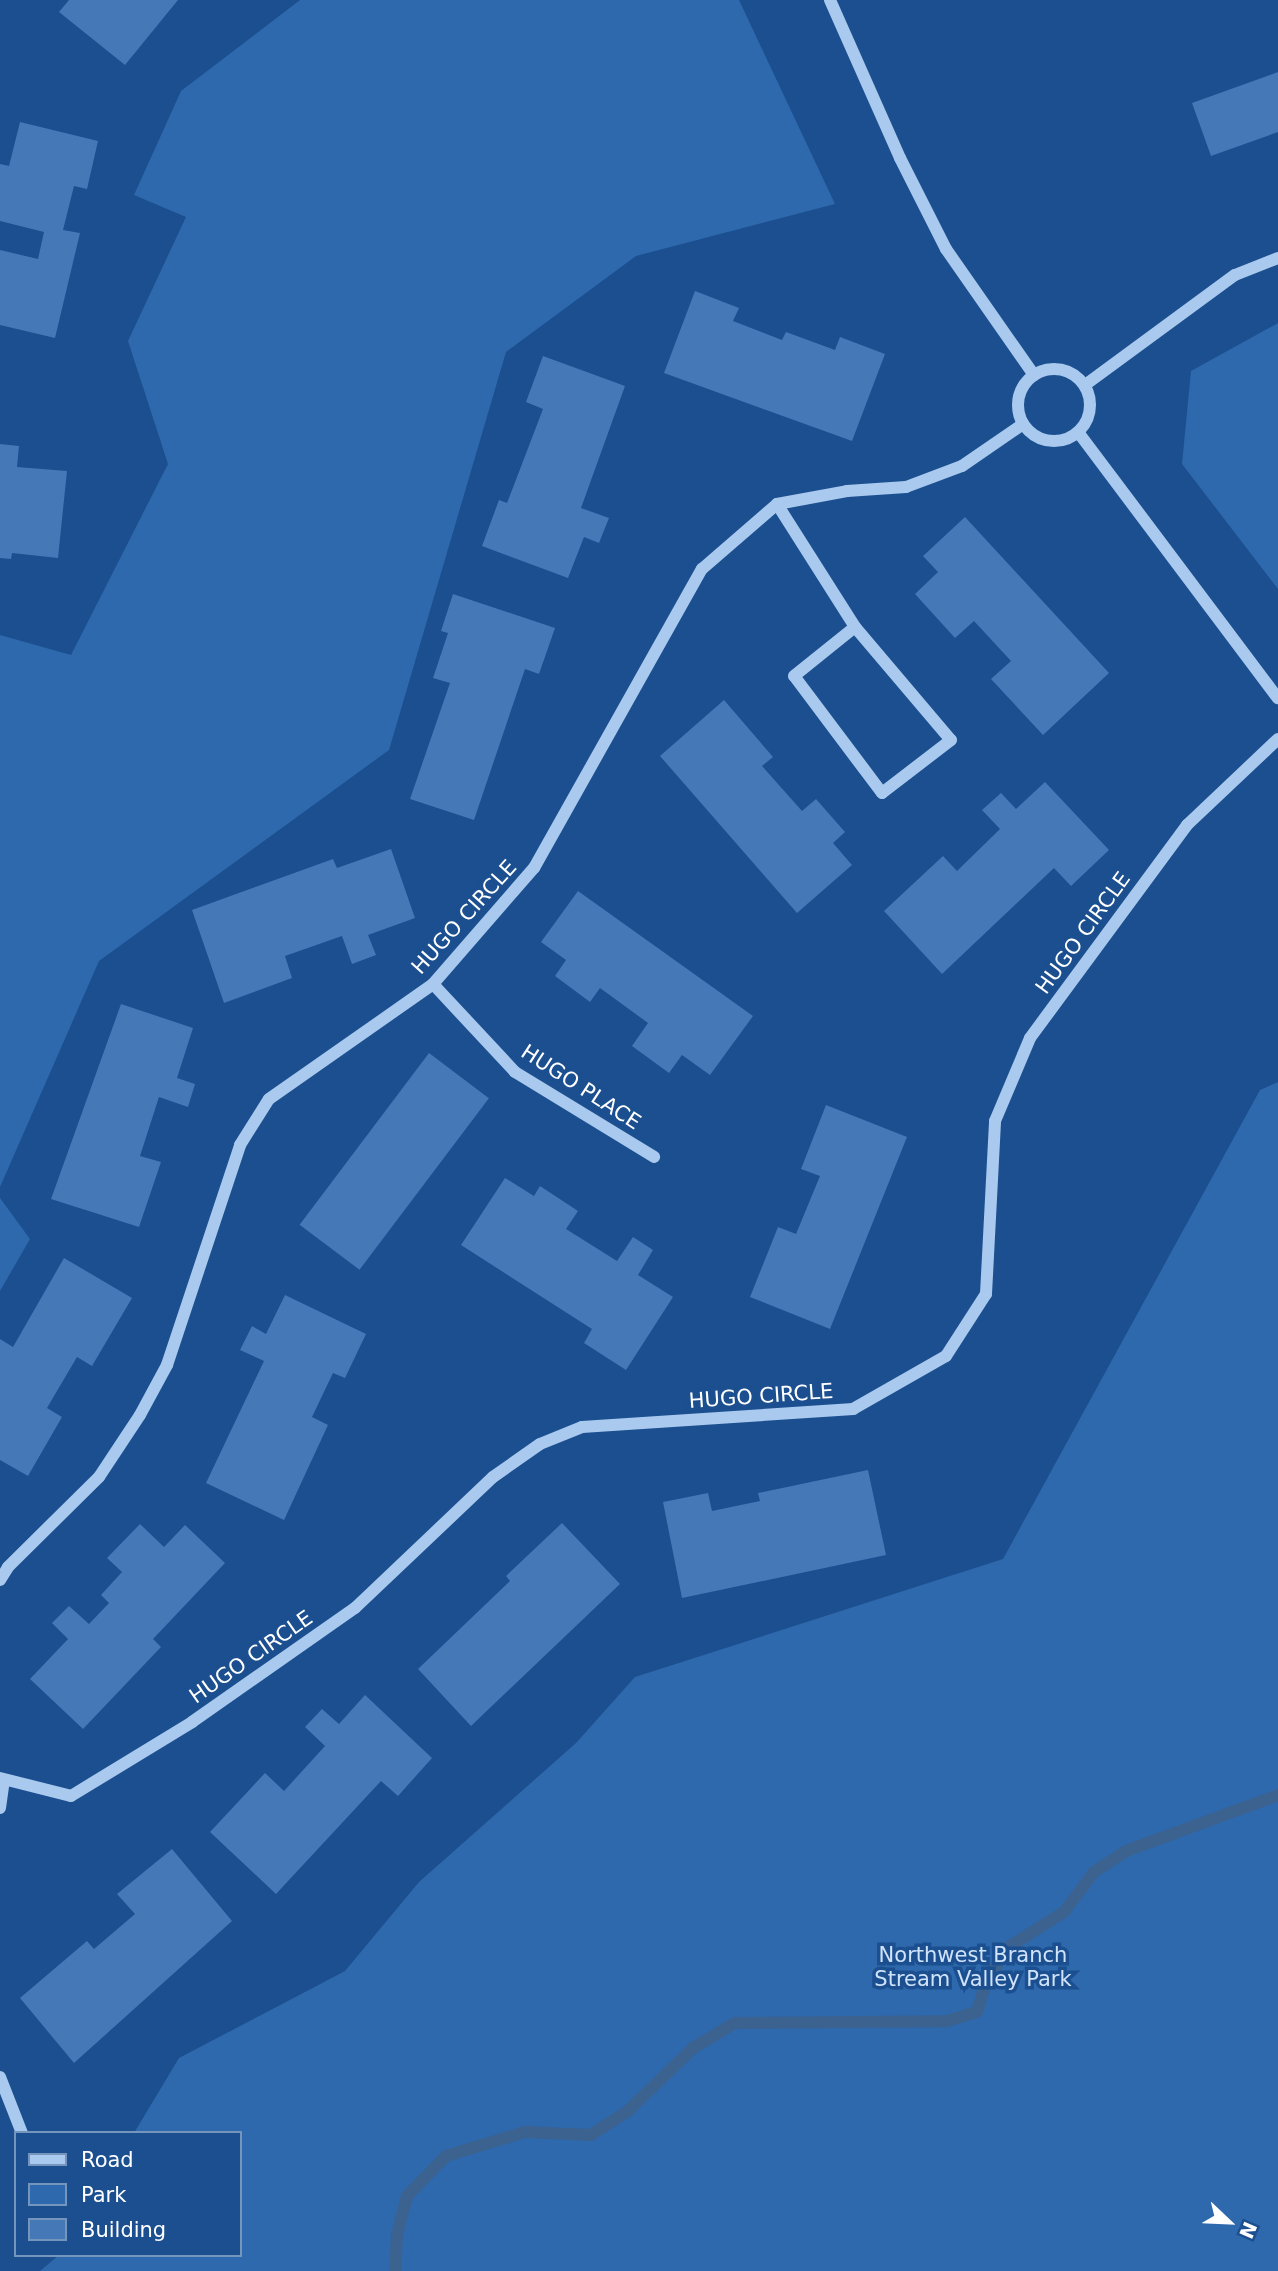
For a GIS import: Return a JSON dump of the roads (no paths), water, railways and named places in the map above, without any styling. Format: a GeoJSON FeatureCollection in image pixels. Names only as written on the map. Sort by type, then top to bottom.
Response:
{"type":"FeatureCollection","features":[{"type":"Feature","properties":{"kind":"street"},"geometry":{"type":"LineString","coordinates":[[830,0],[900,158],[946,249],[1034,375]]}},
{"type":"Feature","properties":{"kind":"street"},"geometry":{"type":"LineString","coordinates":[[1085,385],[1235,275],[1278,258]]}},
{"type":"Feature","properties":{"kind":"street"},"geometry":{"type":"LineString","coordinates":[[1056,368],[1077,376],[1085,385],[1089,415],[1078,432],[1067,439],[1043,440],[1023,424],[1018,403],[1025,383],[1034,375],[1056,368]]}},
{"type":"Feature","properties":{"kind":"street"},"geometry":{"type":"LineString","coordinates":[[855,627],[794,676],[881,793],[951,740],[855,627],[777,503],[847,491],[906,486],[962,466],[1023,424]]}},
{"type":"Feature","properties":{"kind":"street"},"geometry":{"type":"LineString","coordinates":[[1078,432],[1278,698]]}},
{"type":"Feature","properties":{"kind":"street","name":"HUGO CIRCLE"},"geometry":{"type":"LineString","coordinates":[[0,1580],[8,1567],[99,1477],[140,1415],[167,1365],[240,1145],[268,1099],[433,984],[534,868],[702,569],[777,503]]}},
{"type":"Feature","properties":{"kind":"street","name":"HUGO CIRCLE"},"geometry":{"type":"LineString","coordinates":[[0,1808],[2,1780],[71,1796],[192,1722],[355,1608],[493,1477],[540,1444],[582,1427],[853,1409],[946,1356],[986,1294],[995,1121],[1030,1038],[1187,825],[1278,739]]}},
{"type":"Feature","properties":{"kind":"street","name":"HUGO PLACE"},"geometry":{"type":"LineString","coordinates":[[433,984],[515,1072],[654,1157]]}},
{"type":"Feature","properties":{"kind":"street"},"geometry":{"type":"LineString","coordinates":[[0,2077],[21,2131]]}},
{"type":"Feature","properties":{"kind":"waterway"},"geometry":{"type":"LineString","coordinates":[[395,2271],[397,2235],[407,2196],[446,2156],[525,2132],[591,2135],[628,2111],[693,2048],[735,2023],[947,2021],[977,2012],[986,1982],[1007,1948],[1064,1912],[1094,1872],[1126,1851],[1278,1795]]}},
{"type":"Feature","properties":{"kind":"park label","name":"Northwest Branch Stream Valley Park"},"geometry":{"type":"Point","coordinates":[973,1967]}}]}
